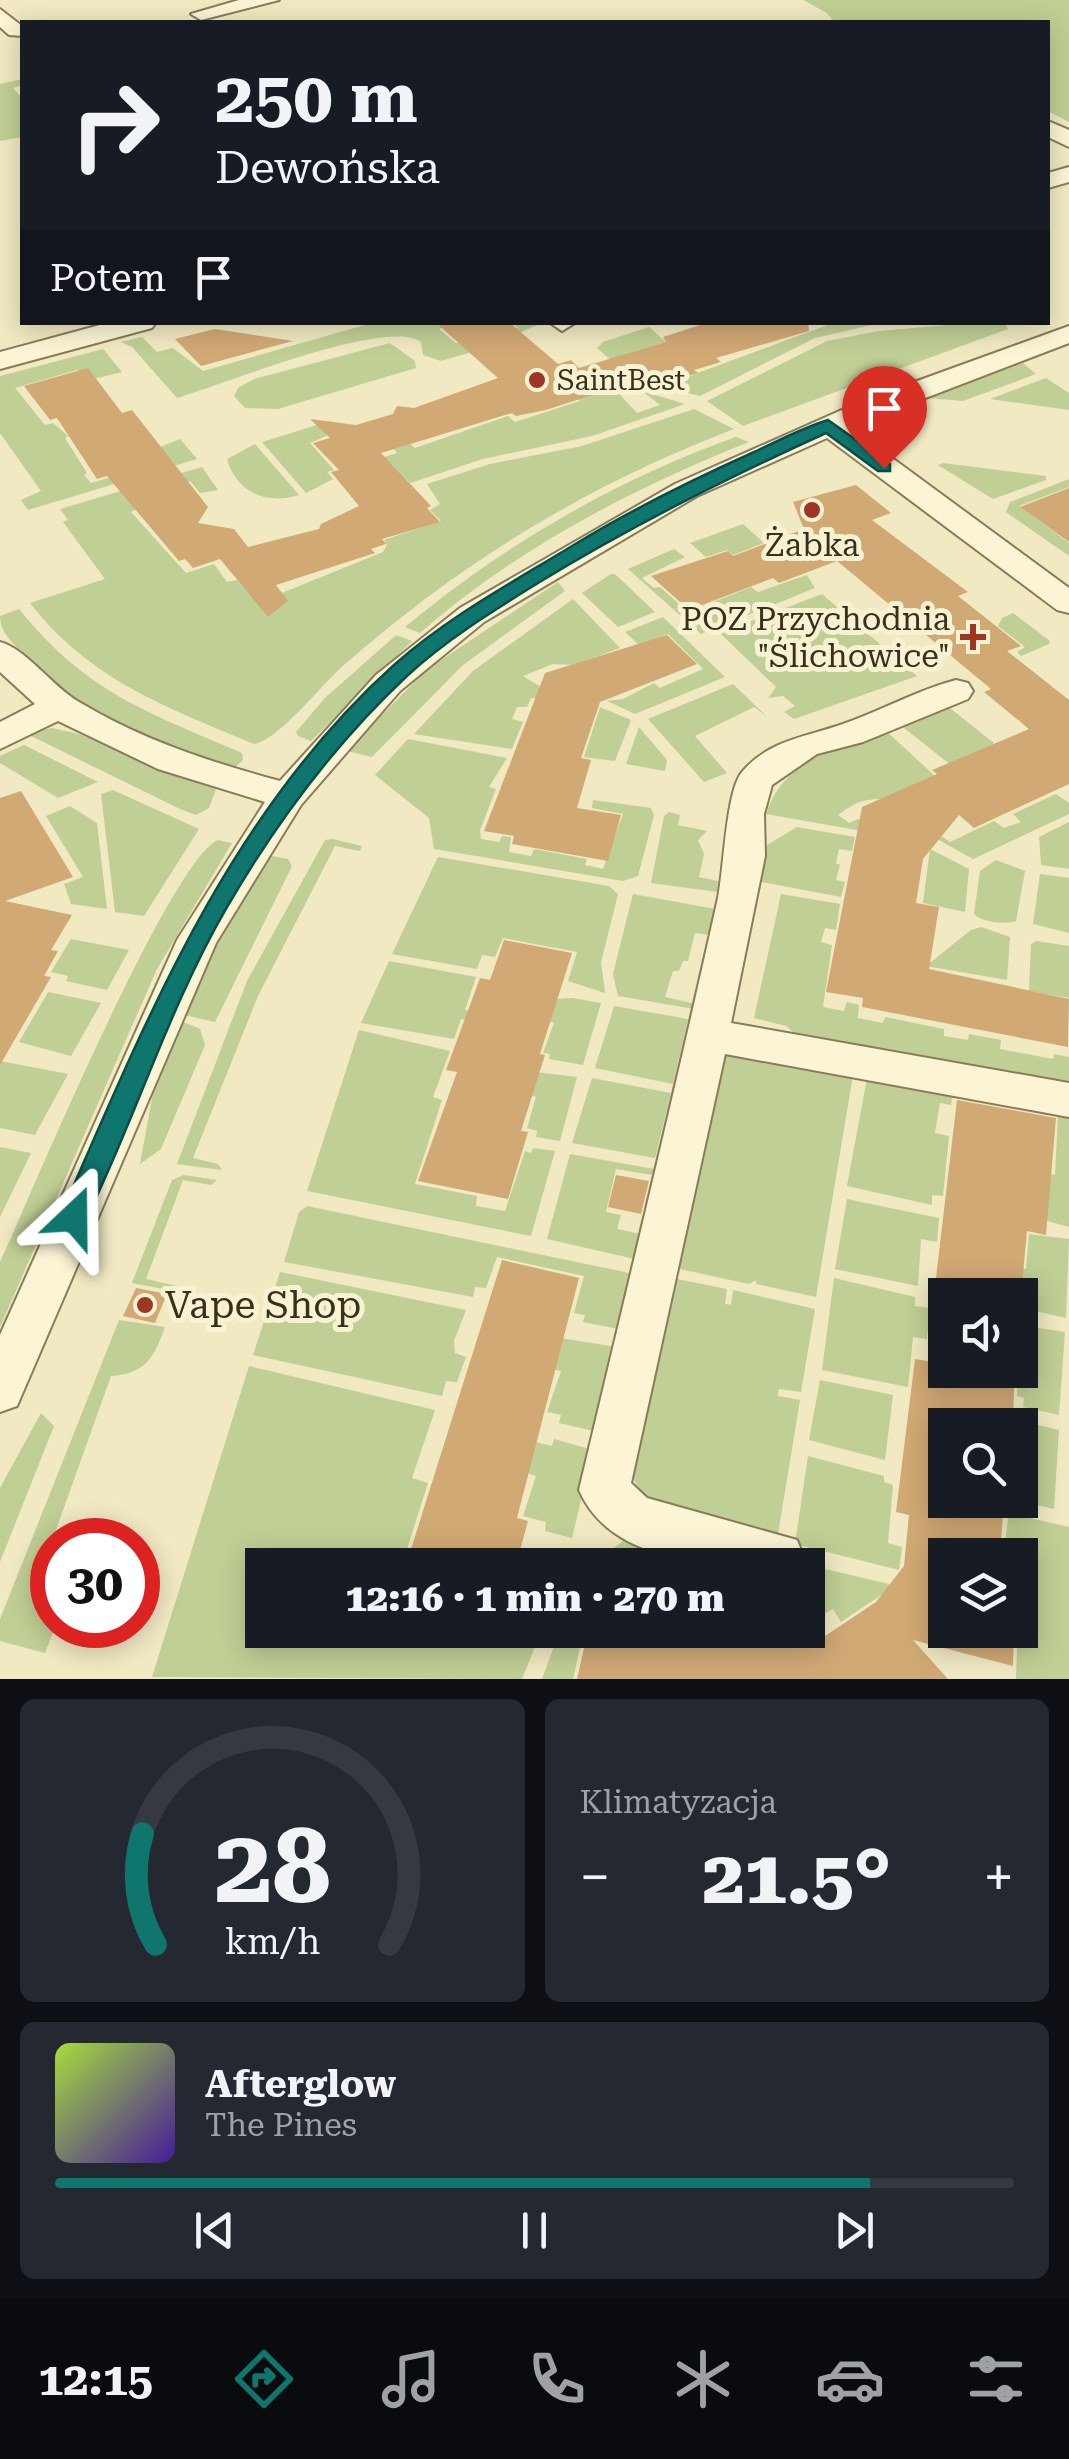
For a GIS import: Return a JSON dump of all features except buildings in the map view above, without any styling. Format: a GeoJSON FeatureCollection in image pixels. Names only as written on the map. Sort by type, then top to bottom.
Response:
{"type":"FeatureCollection","features":[{"type":"Feature","properties":{"kind":"street"},"geometry":{"type":"LineString","coordinates":[[201,14],[269,0]]}},
{"type":"Feature","properties":{"kind":"street"},"geometry":{"type":"LineString","coordinates":[[0,15],[16,31]]}},
{"type":"Feature","properties":{"kind":"street"},"geometry":{"type":"LineString","coordinates":[[0,361],[131,325]]}},
{"type":"Feature","properties":{"kind":"street"},"geometry":{"type":"LineString","coordinates":[[0,1390],[178,976],[216,904],[288,796],[396,676],[472,616],[686,490],[828,426],[1069,334]]}},
{"type":"Feature","properties":{"kind":"street"},"geometry":{"type":"LineString","coordinates":[[828,426],[1069,603]]}},
{"type":"Feature","properties":{"kind":"street"},"geometry":{"type":"LineString","coordinates":[[0,652],[58,707],[132,744],[288,796]]}},
{"type":"Feature","properties":{"kind":"street"},"geometry":{"type":"LineString","coordinates":[[741,1548],[641,1521],[624,1513],[604,1490],[746,856],[746,814],[756,780],[785,755],[806,745],[851,734],[956,691]]}},
{"type":"Feature","properties":{"kind":"street"},"geometry":{"type":"LineString","coordinates":[[0,736],[58,707]]}},
{"type":"Feature","properties":{"kind":"street"},"geometry":{"type":"LineString","coordinates":[[708,1035],[1069,1100]]}},
{"type":"Feature","properties":{"kind":"green space"},"geometry":{"type":"Polygon","coordinates":[[[803,0],[1069,0],[1069,122],[1050,112],[1050,20],[832,20],[803,0]]]}},
{"type":"Feature","properties":{"kind":"green space"},"geometry":{"type":"Polygon","coordinates":[[[20,79],[20,86],[13,88],[20,96],[20,137],[0,141],[0,84],[20,79]]]}},
{"type":"Feature","properties":{"kind":"green space"},"geometry":{"type":"Polygon","coordinates":[[[365,325],[442,325],[444,327],[439,329],[456,343],[518,328],[514,325],[537,325],[489,347],[441,361],[423,355],[421,342],[403,337],[375,338],[303,356],[177,398],[132,347],[121,342],[142,337],[157,352],[173,348],[203,371],[365,325]]]}},
{"type":"Feature","properties":{"kind":"green space"},"geometry":{"type":"Polygon","coordinates":[[[828,325],[872,325],[815,338],[700,396],[632,379],[597,348],[603,342],[649,327],[666,342],[633,352],[676,381],[828,325]]]}},
{"type":"Feature","properties":{"kind":"green space"},"geometry":{"type":"Polygon","coordinates":[[[948,325],[1006,325],[1008,329],[743,426],[707,401],[827,341],[879,331],[948,325]]]}},
{"type":"Feature","properties":{"kind":"green space"},"geometry":{"type":"Polygon","coordinates":[[[390,343],[415,361],[416,368],[278,409],[245,408],[234,396],[238,388],[254,379],[390,343]]]}},
{"type":"Feature","properties":{"kind":"green space"},"geometry":{"type":"Polygon","coordinates":[[[103,349],[122,372],[86,381],[77,370],[15,388],[45,425],[53,423],[68,436],[65,438],[87,473],[84,475],[91,483],[163,462],[155,449],[180,439],[197,459],[28,510],[21,500],[41,491],[0,433],[0,376],[103,349]]]}},
{"type":"Feature","properties":{"kind":"green space"},"geometry":{"type":"Polygon","coordinates":[[[1023,363],[1036,374],[963,401],[927,398],[1023,363]]]}},
{"type":"Feature","properties":{"kind":"green space"},"geometry":{"type":"Polygon","coordinates":[[[1046,378],[1069,393],[1069,410],[990,399],[1046,378]]]}},
{"type":"Feature","properties":{"kind":"green space"},"geometry":{"type":"Polygon","coordinates":[[[608,382],[637,413],[660,405],[642,391],[685,404],[592,436],[483,459],[410,483],[384,457],[397,453],[394,449],[410,444],[415,448],[508,416],[515,422],[580,401],[577,398],[608,382]]]}},
{"type":"Feature","properties":{"kind":"green space"},"geometry":{"type":"Polygon","coordinates":[[[694,409],[734,429],[577,501],[480,560],[344,665],[276,733],[254,744],[160,703],[104,672],[53,630],[30,603],[105,579],[63,522],[68,520],[60,509],[202,467],[218,490],[200,493],[190,481],[131,501],[137,509],[131,512],[186,573],[214,564],[227,582],[237,580],[257,603],[383,552],[387,545],[384,540],[441,521],[430,510],[440,504],[427,484],[490,464],[582,446],[694,409]]]}},
{"type":"Feature","properties":{"kind":"green space"},"geometry":{"type":"Polygon","coordinates":[[[330,421],[333,433],[310,443],[334,470],[327,472],[333,479],[306,493],[262,442],[330,421]]]}},
{"type":"Feature","properties":{"kind":"green space"},"geometry":{"type":"Polygon","coordinates":[[[736,437],[749,442],[661,480],[576,524],[495,574],[420,633],[405,627],[481,569],[562,517],[648,473],[736,437]]]}},
{"type":"Feature","properties":{"kind":"green space"},"geometry":{"type":"Polygon","coordinates":[[[255,444],[299,495],[265,497],[238,481],[227,459],[255,444]]]}},
{"type":"Feature","properties":{"kind":"green space"},"geometry":{"type":"Polygon","coordinates":[[[938,465],[1046,476],[1046,480],[993,499],[938,465]]]}},
{"type":"Feature","properties":{"kind":"green space"},"geometry":{"type":"Polygon","coordinates":[[[1069,479],[1069,487],[1019,506],[1069,543],[1069,556],[1006,512],[1010,502],[1069,479]]]}},
{"type":"Feature","properties":{"kind":"green space"},"geometry":{"type":"Polygon","coordinates":[[[743,524],[764,543],[733,555],[727,550],[706,557],[690,543],[743,524]]]}},
{"type":"Feature","properties":{"kind":"green space"},"geometry":{"type":"Polygon","coordinates":[[[674,549],[685,557],[642,578],[654,588],[660,587],[688,612],[751,587],[758,592],[807,575],[815,588],[701,634],[628,569],[674,549]]]}},
{"type":"Feature","properties":{"kind":"green space"},"geometry":{"type":"Polygon","coordinates":[[[611,574],[655,612],[618,627],[582,593],[611,574]]]}},
{"type":"Feature","properties":{"kind":"green space"},"geometry":{"type":"Polygon","coordinates":[[[558,582],[565,591],[463,665],[372,757],[347,751],[426,670],[558,582]]]}},
{"type":"Feature","properties":{"kind":"green space"},"geometry":{"type":"Polygon","coordinates":[[[822,594],[917,676],[794,719],[784,712],[795,706],[783,696],[768,698],[776,687],[720,633],[822,594]]]}},
{"type":"Feature","properties":{"kind":"green space"},"geometry":{"type":"Polygon","coordinates":[[[573,599],[620,648],[574,665],[553,664],[523,676],[544,689],[540,699],[531,698],[527,707],[517,707],[512,719],[523,722],[512,749],[414,734],[473,671],[573,599]]]}},
{"type":"Feature","properties":{"kind":"green space"},"geometry":{"type":"Polygon","coordinates":[[[19,609],[44,638],[94,681],[148,712],[242,753],[243,760],[234,768],[175,747],[90,708],[64,691],[40,672],[3,630],[0,616],[19,609]]]}},
{"type":"Feature","properties":{"kind":"green space"},"geometry":{"type":"Polygon","coordinates":[[[1013,613],[1049,644],[1021,656],[1017,652],[1025,647],[998,626],[1002,618],[1013,613]]]}},
{"type":"Feature","properties":{"kind":"green space"},"geometry":{"type":"Polygon","coordinates":[[[663,617],[725,677],[635,714],[607,701],[623,699],[654,683],[660,688],[703,669],[668,634],[639,645],[625,632],[663,617]]]}},
{"type":"Feature","properties":{"kind":"green space"},"geometry":{"type":"Polygon","coordinates":[[[396,635],[412,641],[311,741],[298,736],[296,732],[325,698],[396,635]]]}},
{"type":"Feature","properties":{"kind":"green space"},"geometry":{"type":"Polygon","coordinates":[[[733,684],[768,718],[754,707],[695,736],[727,773],[704,782],[648,719],[733,684]]]}},
{"type":"Feature","properties":{"kind":"green space"},"geometry":{"type":"Polygon","coordinates":[[[946,705],[994,743],[961,773],[899,724],[946,705]]]}},
{"type":"Feature","properties":{"kind":"green space"},"geometry":{"type":"Polygon","coordinates":[[[600,707],[631,720],[615,761],[584,757],[600,707]]]}},
{"type":"Feature","properties":{"kind":"green space"},"geometry":{"type":"Polygon","coordinates":[[[639,727],[667,760],[665,771],[626,764],[639,727]]]}},
{"type":"Feature","properties":{"kind":"green space"},"geometry":{"type":"Polygon","coordinates":[[[52,728],[79,734],[216,789],[209,808],[196,815],[180,809],[27,734],[52,728]]]}},
{"type":"Feature","properties":{"kind":"green space"},"geometry":{"type":"Polygon","coordinates":[[[884,729],[935,776],[902,795],[863,801],[838,815],[849,823],[858,819],[864,825],[862,831],[766,814],[774,795],[798,768],[830,750],[884,729]]]}},
{"type":"Feature","properties":{"kind":"green space"},"geometry":{"type":"Polygon","coordinates":[[[408,739],[507,758],[489,787],[496,789],[480,830],[481,839],[499,842],[502,836],[511,837],[509,852],[531,856],[534,849],[587,859],[585,865],[603,869],[623,814],[592,808],[593,800],[651,808],[654,815],[638,876],[623,881],[434,849],[429,818],[375,775],[408,739]]]}},
{"type":"Feature","properties":{"kind":"green space"},"geometry":{"type":"Polygon","coordinates":[[[24,745],[98,782],[58,798],[0,763],[0,756],[24,745]]]}},
{"type":"Feature","properties":{"kind":"green space"},"geometry":{"type":"Polygon","coordinates":[[[113,790],[199,829],[144,916],[115,912],[101,794],[113,790]]]}},
{"type":"Feature","properties":{"kind":"green space"},"geometry":{"type":"Polygon","coordinates":[[[1056,794],[1069,803],[1069,814],[973,859],[937,839],[943,837],[950,842],[994,821],[1004,828],[1021,822],[1013,814],[1056,794]]]}},
{"type":"Feature","properties":{"kind":"green space"},"geometry":{"type":"Polygon","coordinates":[[[70,806],[97,823],[107,909],[71,904],[64,884],[83,877],[46,816],[70,806]]]}},
{"type":"Feature","properties":{"kind":"green space"},"geometry":{"type":"Polygon","coordinates":[[[669,812],[680,815],[678,825],[707,831],[698,840],[704,854],[699,877],[723,882],[725,893],[651,883],[664,816],[669,812]]]}},
{"type":"Feature","properties":{"kind":"green space"},"geometry":{"type":"Polygon","coordinates":[[[1069,822],[1069,869],[1041,865],[1039,837],[1069,822]]]}},
{"type":"Feature","properties":{"kind":"green space"},"geometry":{"type":"Polygon","coordinates":[[[797,827],[855,837],[852,851],[839,849],[836,880],[845,882],[841,897],[751,880],[757,851],[797,827]]]}},
{"type":"Feature","properties":{"kind":"green space"},"geometry":{"type":"Polygon","coordinates":[[[218,840],[232,843],[157,969],[0,1327],[0,1262],[51,1147],[109,1019],[171,900],[197,859],[218,840]]]}},
{"type":"Feature","properties":{"kind":"green space"},"geometry":{"type":"Polygon","coordinates":[[[325,840],[362,846],[360,851],[335,846],[258,996],[193,1158],[218,1164],[222,1170],[177,1164],[247,981],[325,840]]]}},
{"type":"Feature","properties":{"kind":"green space"},"geometry":{"type":"Polygon","coordinates":[[[930,849],[969,869],[965,912],[923,903],[930,849]]]}},
{"type":"Feature","properties":{"kind":"green space"},"geometry":{"type":"Polygon","coordinates":[[[268,855],[288,859],[292,866],[215,1022],[184,1015],[218,941],[268,855]]]}},
{"type":"Feature","properties":{"kind":"green space"},"geometry":{"type":"Polygon","coordinates":[[[438,857],[609,886],[618,894],[601,962],[605,993],[568,981],[577,952],[503,938],[495,957],[482,955],[477,969],[392,954],[438,857]]]}},
{"type":"Feature","properties":{"kind":"green space"},"geometry":{"type":"Polygon","coordinates":[[[996,860],[1025,871],[1016,921],[994,922],[974,914],[980,871],[996,860]]]}},
{"type":"Feature","properties":{"kind":"green space"},"geometry":{"type":"Polygon","coordinates":[[[1040,874],[1069,878],[1069,933],[1033,924],[1040,874]]]}},
{"type":"Feature","properties":{"kind":"green space"},"geometry":{"type":"Polygon","coordinates":[[[633,894],[721,910],[715,936],[695,933],[688,961],[683,961],[679,971],[673,971],[665,997],[700,1005],[700,1010],[618,996],[613,974],[633,894]]]}},
{"type":"Feature","properties":{"kind":"green space"},"geometry":{"type":"Polygon","coordinates":[[[781,894],[840,904],[836,930],[825,928],[821,942],[832,945],[823,1007],[844,1011],[847,1002],[859,1005],[858,1018],[883,1023],[885,1017],[944,1029],[944,1036],[968,1040],[969,1034],[1001,1040],[1000,1049],[1053,1059],[1054,1054],[1069,1057],[1069,1090],[801,1039],[786,1026],[754,1018],[781,894]]]}},
{"type":"Feature","properties":{"kind":"green space"},"geometry":{"type":"Polygon","coordinates":[[[981,927],[1010,937],[1007,980],[926,966],[971,930],[981,927]]]}},
{"type":"Feature","properties":{"kind":"green space"},"geometry":{"type":"Polygon","coordinates":[[[71,939],[129,950],[107,990],[66,981],[68,976],[51,972],[71,939]]]}},
{"type":"Feature","properties":{"kind":"green space"},"geometry":{"type":"Polygon","coordinates":[[[1036,941],[1069,946],[1069,998],[1029,991],[1031,944],[1036,941]]]}},
{"type":"Feature","properties":{"kind":"green space"},"geometry":{"type":"Polygon","coordinates":[[[389,961],[476,977],[465,1010],[476,1013],[473,1021],[461,1019],[454,1039],[361,1023],[389,961]]]}},
{"type":"Feature","properties":{"kind":"green space"},"geometry":{"type":"Polygon","coordinates":[[[48,992],[101,1003],[71,1056],[19,1042],[48,992]]]}},
{"type":"Feature","properties":{"kind":"green space"},"geometry":{"type":"Polygon","coordinates":[[[555,999],[601,1003],[583,1065],[549,1059],[550,1054],[543,1053],[554,1023],[548,1021],[555,999]]]}},
{"type":"Feature","properties":{"kind":"green space"},"geometry":{"type":"Polygon","coordinates":[[[614,1006],[688,1019],[673,1084],[595,1068],[614,1006]]]}},
{"type":"Feature","properties":{"kind":"green space"},"geometry":{"type":"Polygon","coordinates":[[[181,1021],[200,1029],[205,1045],[161,1149],[140,1164],[153,1093],[181,1021]]]}},
{"type":"Feature","properties":{"kind":"green space"},"geometry":{"type":"Polygon","coordinates":[[[359,1030],[450,1051],[433,1097],[442,1100],[415,1184],[477,1196],[476,1206],[505,1211],[525,1151],[555,1151],[531,1236],[307,1191],[359,1030]]]}},
{"type":"Feature","properties":{"kind":"green space"},"geometry":{"type":"Polygon","coordinates":[[[721,1052],[854,1069],[816,1297],[756,1284],[756,1280],[749,1284],[675,1268],[721,1052]]]}},
{"type":"Feature","properties":{"kind":"green space"},"geometry":{"type":"Polygon","coordinates":[[[0,1061],[68,1074],[35,1135],[0,1128],[0,1061]]]}},
{"type":"Feature","properties":{"kind":"green space"},"geometry":{"type":"Polygon","coordinates":[[[535,1072],[577,1077],[560,1141],[536,1137],[537,1131],[527,1128],[536,1097],[528,1094],[535,1072]]]}},
{"type":"Feature","properties":{"kind":"green space"},"geometry":{"type":"Polygon","coordinates":[[[868,1073],[953,1090],[951,1105],[940,1103],[935,1133],[949,1136],[943,1196],[932,1195],[932,1205],[847,1186],[868,1073]]]}},
{"type":"Feature","properties":{"kind":"green space"},"geometry":{"type":"Polygon","coordinates":[[[592,1078],[671,1093],[655,1158],[572,1143],[592,1078]]]}},
{"type":"Feature","properties":{"kind":"green space"},"geometry":{"type":"Polygon","coordinates":[[[1058,1113],[1069,1113],[1069,1227],[1030,1216],[1034,1172],[1055,1175],[1058,1113]]]}},
{"type":"Feature","properties":{"kind":"green space"},"geometry":{"type":"Polygon","coordinates":[[[0,1147],[31,1153],[0,1217],[0,1147]]]}},
{"type":"Feature","properties":{"kind":"green space"},"geometry":{"type":"Polygon","coordinates":[[[570,1154],[654,1169],[652,1175],[616,1169],[606,1212],[621,1215],[617,1229],[646,1235],[639,1260],[547,1239],[570,1154]]]}},
{"type":"Feature","properties":{"kind":"green space"},"geometry":{"type":"Polygon","coordinates":[[[184,1175],[217,1180],[211,1185],[183,1180],[146,1279],[177,1286],[179,1292],[132,1283],[172,1180],[184,1175]]]}},
{"type":"Feature","properties":{"kind":"green space"},"geometry":{"type":"Polygon","coordinates":[[[847,1199],[939,1218],[937,1242],[921,1239],[918,1286],[835,1269],[847,1199]]]}},
{"type":"Feature","properties":{"kind":"green space"},"geometry":{"type":"Polygon","coordinates":[[[307,1206],[634,1274],[623,1330],[583,1322],[585,1315],[574,1313],[584,1276],[497,1257],[486,1288],[475,1287],[473,1297],[284,1262],[299,1212],[307,1206]]]}},
{"type":"Feature","properties":{"kind":"green space"},"geometry":{"type":"Polygon","coordinates":[[[1029,1234],[1069,1239],[1066,1318],[1038,1312],[1038,1278],[1015,1278],[1015,1267],[1026,1269],[1029,1234]]]}},
{"type":"Feature","properties":{"kind":"green space"},"geometry":{"type":"Polygon","coordinates":[[[280,1272],[466,1310],[454,1341],[455,1353],[466,1357],[457,1382],[446,1381],[442,1396],[253,1355],[280,1272]]]}},
{"type":"Feature","properties":{"kind":"green space"},"geometry":{"type":"Polygon","coordinates":[[[672,1278],[727,1289],[725,1304],[731,1305],[733,1290],[815,1309],[801,1392],[779,1389],[778,1396],[800,1400],[778,1534],[647,1499],[632,1478],[672,1278]]]}},
{"type":"Feature","properties":{"kind":"green space"},"geometry":{"type":"Polygon","coordinates":[[[834,1278],[915,1297],[915,1306],[928,1308],[927,1339],[913,1337],[908,1387],[822,1370],[834,1278]]]}},
{"type":"Feature","properties":{"kind":"green space"},"geometry":{"type":"Polygon","coordinates":[[[119,1320],[165,1327],[147,1362],[132,1372],[111,1376],[60,1518],[40,1518],[119,1320]]]}},
{"type":"Feature","properties":{"kind":"green space"},"geometry":{"type":"Polygon","coordinates":[[[1038,1328],[1065,1332],[1059,1415],[1023,1407],[1024,1398],[1017,1396],[1017,1388],[1038,1388],[1038,1328]]]}},
{"type":"Feature","properties":{"kind":"green space"},"geometry":{"type":"Polygon","coordinates":[[[560,1338],[617,1347],[598,1432],[559,1423],[561,1415],[547,1412],[561,1371],[551,1369],[560,1338]]]}},
{"type":"Feature","properties":{"kind":"green space"},"geometry":{"type":"Polygon","coordinates":[[[249,1366],[435,1410],[412,1478],[428,1483],[407,1548],[245,1548],[245,1648],[535,1648],[522,1679],[152,1677],[249,1366]]]}},
{"type":"Feature","properties":{"kind":"green space"},"geometry":{"type":"Polygon","coordinates":[[[820,1380],[893,1395],[885,1460],[809,1440],[820,1380]]]}},
{"type":"Feature","properties":{"kind":"green space"},"geometry":{"type":"Polygon","coordinates":[[[41,1413],[54,1426],[0,1562],[0,1488],[41,1413]]]}},
{"type":"Feature","properties":{"kind":"green space"},"geometry":{"type":"Polygon","coordinates":[[[1038,1425],[1059,1430],[1054,1509],[1038,1505],[1038,1425]]]}},
{"type":"Feature","properties":{"kind":"green space"},"geometry":{"type":"Polygon","coordinates":[[[554,1439],[593,1450],[572,1538],[545,1531],[546,1522],[523,1516],[536,1476],[523,1471],[531,1441],[552,1446],[554,1439]]]}},
{"type":"Feature","properties":{"kind":"green space"},"geometry":{"type":"Polygon","coordinates":[[[808,1456],[884,1476],[884,1482],[893,1485],[888,1543],[902,1547],[899,1570],[825,1552],[825,1548],[795,1544],[808,1456]]]}},
{"type":"Feature","properties":{"kind":"green space"},"geometry":{"type":"Polygon","coordinates":[[[1008,1518],[1030,1518],[1069,1527],[1069,1679],[1016,1679],[1017,1648],[1038,1648],[1038,1538],[1006,1538],[1008,1518]]]}},
{"type":"Feature","properties":{"kind":"green space"},"geometry":{"type":"Polygon","coordinates":[[[627,1538],[671,1541],[669,1548],[614,1548],[627,1538]]]}},
{"type":"Feature","properties":{"kind":"green space"},"geometry":{"type":"Polygon","coordinates":[[[30,1544],[30,1648],[47,1648],[45,1653],[0,1641],[0,1619],[30,1544]]]}},
{"type":"Feature","properties":{"kind":"green space"},"geometry":{"type":"Polygon","coordinates":[[[825,1569],[893,1587],[841,1622],[833,1609],[825,1614],[825,1569]]]}},
{"type":"Feature","properties":{"kind":"green space"},"geometry":{"type":"Polygon","coordinates":[[[553,1648],[580,1648],[573,1679],[542,1679],[553,1648]]]}},
{"type":"Feature","properties":{"kind":"place","name":"SaintBest"},"geometry":{"type":"Point","coordinates":[537,380]}},
{"type":"Feature","properties":{"kind":"place","name":"Żabka"},"geometry":{"type":"Point","coordinates":[812,510]}},
{"type":"Feature","properties":{"kind":"place","name":"POZ Przychodnia \"Ślichowice\""},"geometry":{"type":"Point","coordinates":[973,637]}},
{"type":"Feature","properties":{"kind":"place","name":"Vape Shop"},"geometry":{"type":"Point","coordinates":[145,1305]}},
{"type":"Feature","properties":{"kind":"route"},"geometry":{"type":"LineString","coordinates":[[74,1217],[178,976],[216,904],[288,796],[350,721],[403,668],[472,616],[608,532],[686,490],[828,426],[884,468]]}}]}
